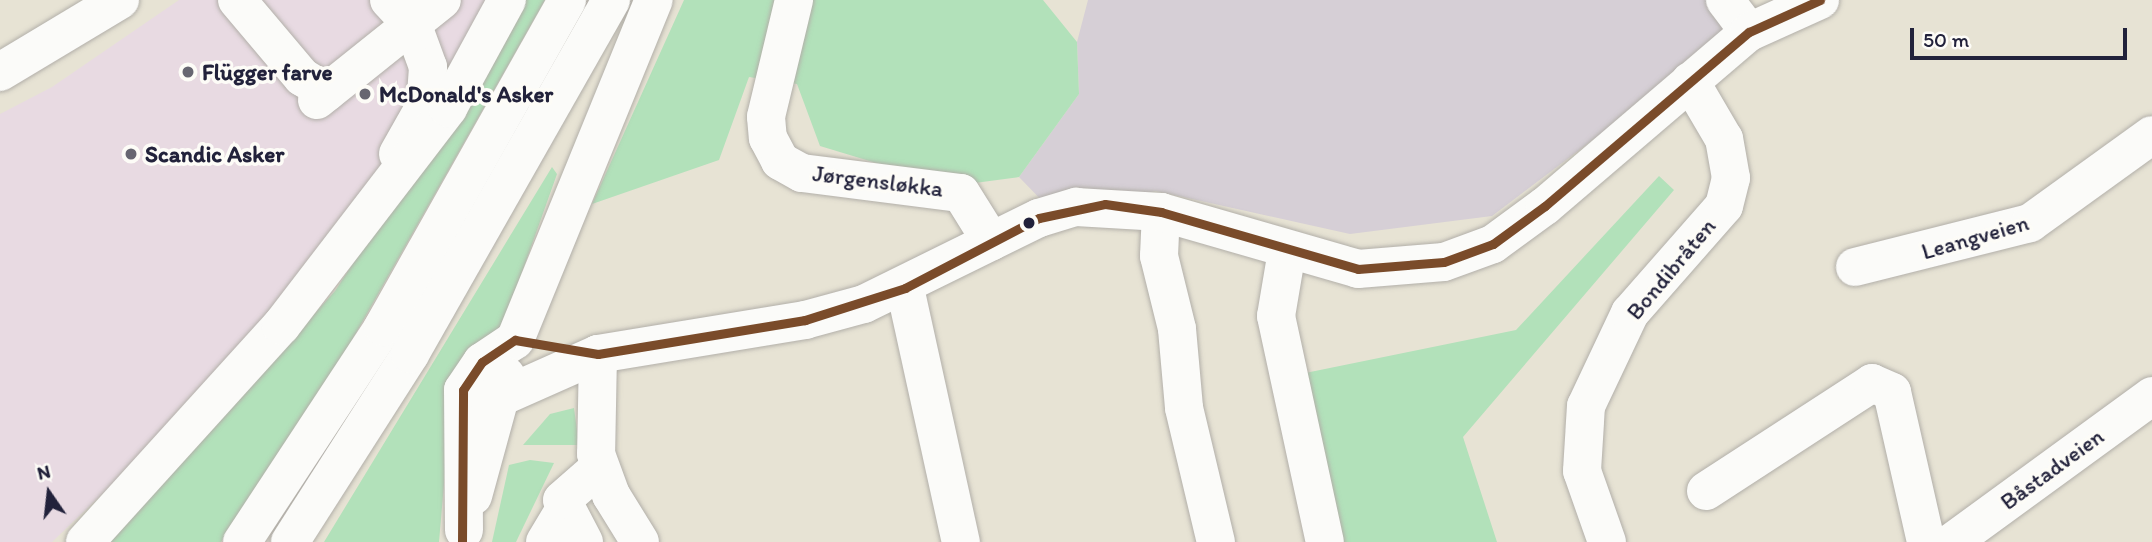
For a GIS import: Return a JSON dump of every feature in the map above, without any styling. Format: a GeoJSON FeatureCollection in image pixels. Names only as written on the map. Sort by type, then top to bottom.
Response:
{"type":"FeatureCollection","features":[{"type":"Feature","properties":{"kind":"main road"},"geometry":{"type":"LineString","coordinates":[[0,72],[120,0]]}},
{"type":"Feature","properties":{"kind":"main road"},"geometry":{"type":"LineString","coordinates":[[237,0],[302,77],[322,96],[401,13],[442,0]]}},
{"type":"Feature","properties":{"kind":"main road"},"geometry":{"type":"LineString","coordinates":[[85,542],[281,326],[447,108],[507,0]]}},
{"type":"Feature","properties":{"kind":"main road"},"geometry":{"type":"LineString","coordinates":[[242,542],[383,327],[567,0]]}},
{"type":"Feature","properties":{"kind":"main road"},"geometry":{"type":"LineString","coordinates":[[290,542],[410,354],[611,0]]}},
{"type":"Feature","properties":{"kind":"main road"},"geometry":{"type":"LineString","coordinates":[[463,536],[515,340],[623,63],[654,0]]}},
{"type":"Feature","properties":{"kind":"main road","name":"Jørgensløkka"},"geometry":{"type":"LineString","coordinates":[[794,0],[766,117],[768,138],[780,161],[802,173],[961,193],[991,241]]}},
{"type":"Feature","properties":{"kind":"main road"},"geometry":{"type":"LineString","coordinates":[[1725,0],[1749,32]]}},
{"type":"Feature","properties":{"kind":"main road"},"geometry":{"type":"LineString","coordinates":[[499,398],[598,354],[805,320],[905,288],[991,241],[1076,206],[1161,212],[1287,251],[1358,269],[1405,269],[1493,244],[1749,32],[1820,0]]}},
{"type":"Feature","properties":{"kind":"main road"},"geometry":{"type":"LineString","coordinates":[[365,213],[425,106],[428,68],[401,13]]}},
{"type":"Feature","properties":{"kind":"main road","name":"Bondibråten"},"geometry":{"type":"LineString","coordinates":[[1607,542],[1582,471],[1586,406],[1630,313],[1724,206],[1731,178],[1724,139],[1690,82]]}},
{"type":"Feature","properties":{"kind":"main road","name":"Leangveien"},"geometry":{"type":"LineString","coordinates":[[1855,267],[2030,223],[2152,135]]}},
{"type":"Feature","properties":{"kind":"main road"},"geometry":{"type":"LineString","coordinates":[[1161,212],[1158,257],[1177,329],[1184,408],[1216,542]]}},
{"type":"Feature","properties":{"kind":"main road"},"geometry":{"type":"LineString","coordinates":[[1287,251],[1276,316],[1325,542]]}},
{"type":"Feature","properties":{"kind":"main road"},"geometry":{"type":"LineString","coordinates":[[905,288],[961,542]]}},
{"type":"Feature","properties":{"kind":"main road"},"geometry":{"type":"LineString","coordinates":[[463,536],[463,390],[482,362],[515,340],[598,354]]}},
{"type":"Feature","properties":{"kind":"main road"},"geometry":{"type":"LineString","coordinates":[[598,354],[593,425],[600,467],[639,542]]}},
{"type":"Feature","properties":{"kind":"main road"},"geometry":{"type":"LineString","coordinates":[[1706,491],[1872,383],[1892,392],[1926,542]]}},
{"type":"Feature","properties":{"kind":"main road","name":"Båstadveien"},"geometry":{"type":"LineString","coordinates":[[1952,542],[2152,396]]}},
{"type":"Feature","properties":{"kind":"main road"},"geometry":{"type":"LineString","coordinates":[[584,542],[554,526],[570,489],[600,467]]}},
{"type":"Feature","properties":{"kind":"shaded area"},"geometry":{"type":"Polygon","coordinates":[[[179,0],[493,0],[448,85],[207,394],[52,542],[0,542],[0,114],[52,87],[179,0]]]}},
{"type":"Feature","properties":{"kind":"shaded area"},"geometry":{"type":"Polygon","coordinates":[[[1088,0],[1729,0],[1749,22],[1492,216],[1350,234],[1156,191],[1052,211],[1019,177],[1079,94],[1077,42],[1088,0]]]}},
{"type":"Feature","properties":{"kind":"green space"},"geometry":{"type":"Polygon","coordinates":[[[525,0],[545,0],[306,421],[221,542],[109,542],[335,291],[525,0]]]}},
{"type":"Feature","properties":{"kind":"green space"},"geometry":{"type":"Polygon","coordinates":[[[684,0],[1043,0],[1077,42],[1079,94],[1019,177],[952,186],[820,146],[797,84],[749,77],[719,160],[592,204],[684,0]]]}},
{"type":"Feature","properties":{"kind":"green space"},"geometry":{"type":"Polygon","coordinates":[[[552,167],[557,174],[499,337],[446,461],[439,542],[324,542],[552,167]]]}},
{"type":"Feature","properties":{"kind":"green space"},"geometry":{"type":"Polygon","coordinates":[[[1659,176],[1674,190],[1463,437],[1497,542],[1305,542],[1317,531],[1271,380],[1516,330],[1659,176]]]}},
{"type":"Feature","properties":{"kind":"green space"},"geometry":{"type":"Polygon","coordinates":[[[574,408],[579,445],[523,445],[550,414],[574,408]]]}},
{"type":"Feature","properties":{"kind":"green space"},"geometry":{"type":"Polygon","coordinates":[[[530,460],[554,463],[516,542],[492,542],[509,465],[530,460]]]}},
{"type":"Feature","properties":{"kind":"transit line"},"geometry":{"type":"LineString","coordinates":[[462,542],[463,390],[482,362],[515,340],[598,354],[805,320],[905,288],[1039,218],[1105,204],[1161,212],[1358,269],[1444,262],[1493,244],[1545,206],[1749,32],[1820,0]]}},
{"type":"Feature","properties":{"kind":"place","name":"Flügger farve"},"geometry":{"type":"Point","coordinates":[188,72]}},
{"type":"Feature","properties":{"kind":"place","name":"McDonald's Asker"},"geometry":{"type":"Point","coordinates":[365,94]}},
{"type":"Feature","properties":{"kind":"place","name":"Scandic Asker"},"geometry":{"type":"Point","coordinates":[131,154]}}]}
